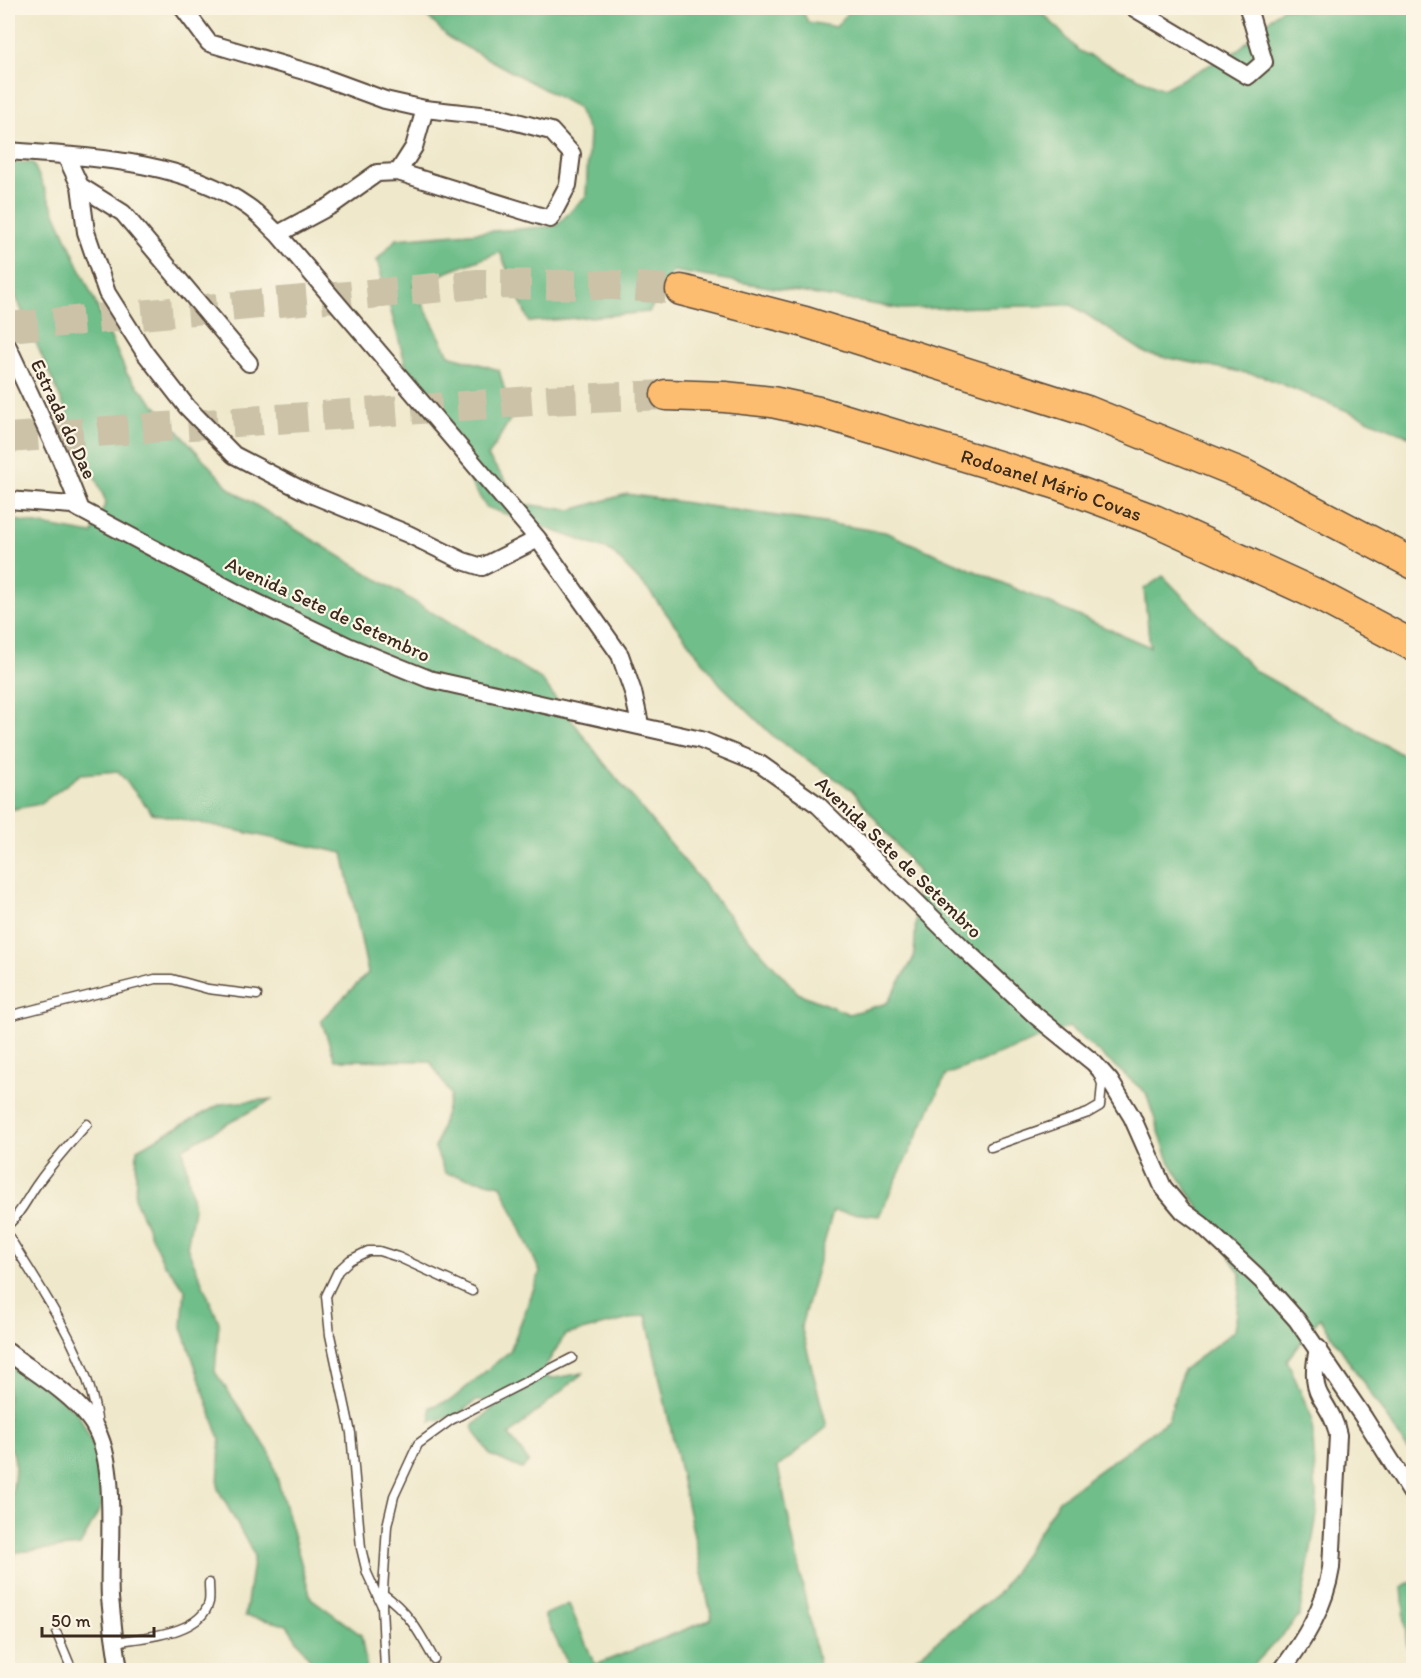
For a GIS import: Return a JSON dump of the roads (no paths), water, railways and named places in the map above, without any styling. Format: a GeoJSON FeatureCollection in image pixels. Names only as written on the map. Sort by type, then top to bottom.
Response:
{"type":"FeatureCollection","features":[{"type":"Feature","properties":{"kind":"highway"},"geometry":{"type":"LineString","coordinates":[[681,290],[805,322],[1087,411],[1245,476],[1413,564]]}},
{"type":"Feature","properties":{"kind":"highway","name":"Rodoanel Mário Covas"},"geometry":{"type":"LineString","coordinates":[[666,395],[725,397],[772,402],[823,413],[1057,484],[1165,524],[1318,595],[1413,646]]}},
{"type":"Feature","properties":{"kind":"street"},"geometry":{"type":"LineString","coordinates":[[184,8],[209,43],[314,74],[385,100],[425,109],[498,117],[551,131],[572,154],[564,195],[550,219],[398,172],[377,173],[332,205],[278,234]]}},
{"type":"Feature","properties":{"kind":"street"},"geometry":{"type":"LineString","coordinates":[[1134,8],[1248,76],[1264,62],[1248,8]]}},
{"type":"Feature","properties":{"kind":"street"},"geometry":{"type":"LineString","coordinates":[[398,172],[414,147],[425,109]]}},
{"type":"Feature","properties":{"kind":"street"},"geometry":{"type":"LineString","coordinates":[[8,151],[145,167],[199,181],[247,206],[278,234],[538,539],[620,655],[633,692],[640,724]]}},
{"type":"Feature","properties":{"kind":"street"},"geometry":{"type":"LineString","coordinates":[[66,156],[80,186],[86,231],[107,293],[145,353],[173,389],[234,455],[308,493],[408,534],[463,561],[482,567],[538,539]]}},
{"type":"Feature","properties":{"kind":"street"},"geometry":{"type":"LineString","coordinates":[[80,186],[123,213],[249,363]]}},
{"type":"Feature","properties":{"kind":"street","name":"Estrada do Dae"},"geometry":{"type":"LineString","coordinates":[[8,347],[61,460],[81,510]]}},
{"type":"Feature","properties":{"kind":"street","name":"Avenida Sete de Setembro"},"geometry":{"type":"LineString","coordinates":[[8,500],[62,502],[81,510],[249,599],[350,647],[429,678],[523,702],[640,724],[701,740],[760,764],[791,784],[818,805],[1036,1016],[1094,1063],[1121,1096],[1163,1187],[1174,1202],[1262,1281],[1318,1348],[1413,1497]]}},
{"type":"Feature","properties":{"kind":"street"},"geometry":{"type":"LineString","coordinates":[[1282,1671],[1306,1637],[1327,1589],[1331,1568],[1338,1435],[1335,1421],[1319,1395],[1316,1382],[1318,1348]]}},
{"type":"Feature","properties":{"kind":"street"},"geometry":{"type":"LineString","coordinates":[[8,1352],[76,1404],[90,1419],[99,1435],[111,1508],[110,1597],[119,1671]]}},
{"type":"Feature","properties":{"kind":"lane"},"geometry":{"type":"LineString","coordinates":[[8,1016],[154,979],[172,979],[208,989],[257,995]]}},
{"type":"Feature","properties":{"kind":"lane"},"geometry":{"type":"LineString","coordinates":[[991,1147],[1088,1113],[1100,1106],[1101,1084],[1094,1063]]}},
{"type":"Feature","properties":{"kind":"lane"},"geometry":{"type":"LineString","coordinates":[[8,1225],[26,1207],[36,1185],[51,1165],[87,1124]]}},
{"type":"Feature","properties":{"kind":"lane"},"geometry":{"type":"LineString","coordinates":[[8,1235],[54,1311],[85,1371],[96,1406],[99,1435]]}},
{"type":"Feature","properties":{"kind":"lane"},"geometry":{"type":"LineString","coordinates":[[382,1606],[367,1573],[361,1548],[351,1434],[330,1335],[326,1296],[338,1271],[350,1260],[368,1251],[379,1251],[398,1257],[472,1291]]}},
{"type":"Feature","properties":{"kind":"lane"},"geometry":{"type":"LineString","coordinates":[[385,1671],[382,1593],[386,1536],[394,1496],[418,1444],[452,1420],[572,1358]]}},
{"type":"Feature","properties":{"kind":"lane"},"geometry":{"type":"LineString","coordinates":[[115,1642],[185,1629],[202,1613],[209,1602],[209,1583]]}},
{"type":"Feature","properties":{"kind":"lane"},"geometry":{"type":"LineString","coordinates":[[382,1593],[400,1605],[412,1620],[434,1659]]}},
{"type":"Feature","properties":{"kind":"lane"},"geometry":{"type":"LineString","coordinates":[[57,1634],[72,1671]]}},
{"type":"Feature","properties":{"kind":"tunnel"},"geometry":{"type":"LineString","coordinates":[[8,327],[478,284],[615,285],[681,290]]}},
{"type":"Feature","properties":{"kind":"tunnel"},"geometry":{"type":"LineString","coordinates":[[8,438],[547,400],[666,395]]}}]}
